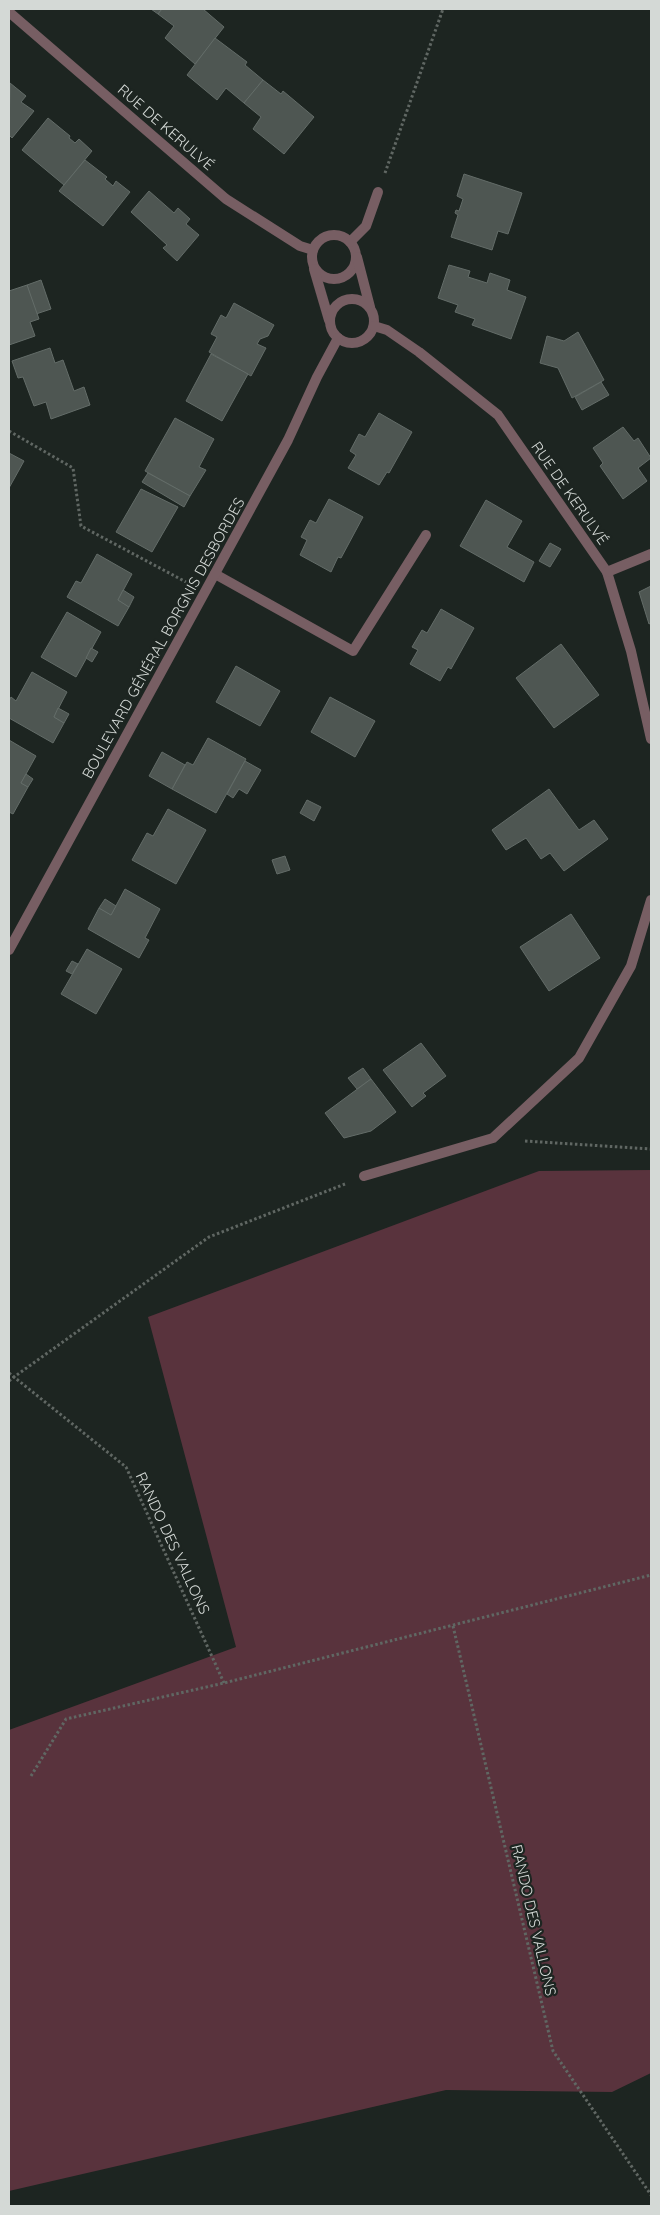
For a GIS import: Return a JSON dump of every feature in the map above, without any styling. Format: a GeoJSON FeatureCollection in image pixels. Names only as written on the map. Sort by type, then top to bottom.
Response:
{"type":"FeatureCollection","features":[{"type":"Feature","properties":{"kind":"street","name":"RUE DE KERULVÉ"},"geometry":{"type":"LineString","coordinates":[[9,12],[226,199],[300,246],[313,250]]}},
{"type":"Feature","properties":{"kind":"street"},"geometry":{"type":"LineString","coordinates":[[350,242],[366,226],[378,192]]}},
{"type":"Feature","properties":{"kind":"street"},"geometry":{"type":"LineString","coordinates":[[327,236],[341,236],[350,242],[356,250],[373,313],[374,326],[366,339],[352,344],[333,334],[313,264],[313,250],[321,239],[327,236]]}},
{"type":"Feature","properties":{"kind":"street"},"geometry":{"type":"LineString","coordinates":[[313,264],[316,270],[327,279],[341,279],[353,270],[357,256]]}},
{"type":"Feature","properties":{"kind":"street"},"geometry":{"type":"LineString","coordinates":[[329,320],[334,307],[345,300],[359,299],[370,307]]}},
{"type":"Feature","properties":{"kind":"street","name":"RUE DE KERULVÉ"},"geometry":{"type":"LineString","coordinates":[[374,326],[387,330],[419,352],[498,415],[607,572],[631,651],[651,738]]}},
{"type":"Feature","properties":{"kind":"street","name":"BOULEVARD GÉNÉRAL BORGNIS DESBORDES"},"geometry":{"type":"LineString","coordinates":[[9,950],[288,440],[320,370],[338,338]]}},
{"type":"Feature","properties":{"kind":"street"},"geometry":{"type":"LineString","coordinates":[[214,574],[353,651],[426,536]]}},
{"type":"Feature","properties":{"kind":"street"},"geometry":{"type":"LineString","coordinates":[[607,572],[651,554]]}},
{"type":"Feature","properties":{"kind":"street"},"geometry":{"type":"LineString","coordinates":[[364,1176],[493,1138],[579,1058],[631,966],[651,900]]}},
{"type":"Feature","properties":{"kind":"path"},"geometry":{"type":"LineString","coordinates":[[378,192],[443,9]]}},
{"type":"Feature","properties":{"kind":"path"},"geometry":{"type":"LineString","coordinates":[[9,431],[73,468],[81,526],[205,592]]}},
{"type":"Feature","properties":{"kind":"path"},"geometry":{"type":"LineString","coordinates":[[493,1138],[651,1149]]}},
{"type":"Feature","properties":{"kind":"path"},"geometry":{"type":"LineString","coordinates":[[9,1381],[209,1237],[364,1176]]}},
{"type":"Feature","properties":{"kind":"path","name":"RANDO DES VALLONS"},"geometry":{"type":"LineString","coordinates":[[9,1373],[126,1467],[224,1683]]}},
{"type":"Feature","properties":{"kind":"path"},"geometry":{"type":"LineString","coordinates":[[31,1776],[66,1719],[224,1683],[651,1575]]}},
{"type":"Feature","properties":{"kind":"path","name":"RANDO DES VALLONS"},"geometry":{"type":"LineString","coordinates":[[453,1626],[553,2051],[651,2195]]}},
{"type":"Feature","properties":{"kind":"shaded area"},"geometry":{"type":"Polygon","coordinates":[[[651,1170],[651,2073],[612,2092],[446,2090],[9,2191],[9,1730],[236,1647],[148,1317],[539,1171],[651,1170]]]}},
{"type":"Feature","properties":{"kind":"building"},"geometry":{"type":"Polygon","coordinates":[[[151,9],[162,9],[158,14],[151,9]]]}},
{"type":"Feature","properties":{"kind":"building"},"geometry":{"type":"Polygon","coordinates":[[[162,9],[203,9],[224,27],[195,64],[165,38],[174,26],[158,14],[162,9]]]}},
{"type":"Feature","properties":{"kind":"building"},"geometry":{"type":"Polygon","coordinates":[[[215,38],[247,62],[245,65],[263,80],[244,103],[226,88],[217,100],[187,75],[215,38]]]}},
{"type":"Feature","properties":{"kind":"building"},"geometry":{"type":"Polygon","coordinates":[[[263,80],[281,94],[283,91],[314,117],[284,154],[253,129],[261,117],[244,103],[263,80]]]}},
{"type":"Feature","properties":{"kind":"building"},"geometry":{"type":"Polygon","coordinates":[[[10,83],[26,96],[21,102],[34,111],[12,138],[9,135],[10,83]]]}},
{"type":"Feature","properties":{"kind":"building"},"geometry":{"type":"Polygon","coordinates":[[[48,118],[70,136],[69,138],[75,143],[79,139],[92,151],[64,185],[22,150],[48,118]]]}},
{"type":"Feature","properties":{"kind":"building"},"geometry":{"type":"Polygon","coordinates":[[[85,160],[107,177],[105,179],[113,186],[116,181],[130,192],[103,226],[59,191],[85,160]]]}},
{"type":"Feature","properties":{"kind":"building"},"geometry":{"type":"Polygon","coordinates":[[[464,174],[522,193],[508,234],[498,231],[492,250],[451,237],[458,215],[455,213],[456,210],[459,211],[463,199],[457,196],[464,174]]]}},
{"type":"Feature","properties":{"kind":"building"},"geometry":{"type":"Polygon","coordinates":[[[149,191],[174,213],[178,208],[190,219],[186,224],[199,235],[177,261],[163,248],[167,245],[131,212],[149,191]]]}},
{"type":"Feature","properties":{"kind":"building"},"geometry":{"type":"Polygon","coordinates":[[[449,265],[470,271],[468,277],[487,283],[490,273],[510,280],[507,290],[526,297],[511,339],[472,325],[475,319],[455,312],[458,305],[438,298],[449,265]]]}},
{"type":"Feature","properties":{"kind":"building"},"geometry":{"type":"Polygon","coordinates":[[[41,280],[51,309],[36,314],[27,285],[41,280]]]}},
{"type":"Feature","properties":{"kind":"building"},"geometry":{"type":"Polygon","coordinates":[[[27,285],[39,319],[30,322],[35,336],[9,345],[9,291],[27,285]]]}},
{"type":"Feature","properties":{"kind":"building"},"geometry":{"type":"Polygon","coordinates":[[[234,303],[274,325],[268,336],[260,339],[257,344],[266,348],[251,376],[209,352],[217,337],[211,334],[221,315],[226,318],[234,303]]]}},
{"type":"Feature","properties":{"kind":"building"},"geometry":{"type":"Polygon","coordinates":[[[578,332],[604,380],[572,398],[558,368],[540,363],[547,336],[564,341],[578,332]]]}},
{"type":"Feature","properties":{"kind":"building"},"geometry":{"type":"Polygon","coordinates":[[[50,348],[55,363],[63,360],[74,391],[84,387],[90,405],[51,419],[46,402],[34,406],[23,377],[18,378],[12,361],[50,348]]]}},
{"type":"Feature","properties":{"kind":"building"},"geometry":{"type":"Polygon","coordinates":[[[211,354],[248,374],[222,421],[186,401],[211,354]]]}},
{"type":"Feature","properties":{"kind":"building"},"geometry":{"type":"Polygon","coordinates":[[[601,382],[609,395],[582,410],[575,397],[601,382]]]}},
{"type":"Feature","properties":{"kind":"building"},"geometry":{"type":"Polygon","coordinates":[[[379,413],[412,432],[389,473],[387,472],[379,485],[348,468],[356,455],[350,451],[359,434],[365,437],[379,413]]]}},
{"type":"Feature","properties":{"kind":"building"},"geometry":{"type":"Polygon","coordinates":[[[175,418],[214,439],[199,467],[206,470],[190,496],[145,471],[175,418]]]}},
{"type":"Feature","properties":{"kind":"building"},"geometry":{"type":"Polygon","coordinates":[[[623,427],[634,441],[638,438],[651,458],[638,468],[647,481],[623,499],[600,466],[603,463],[593,448],[623,427]]]}},
{"type":"Feature","properties":{"kind":"building"},"geometry":{"type":"Polygon","coordinates":[[[9,453],[24,461],[9,488],[9,453]]]}},
{"type":"Feature","properties":{"kind":"building"},"geometry":{"type":"Polygon","coordinates":[[[148,473],[190,496],[184,507],[142,482],[148,473]]]}},
{"type":"Feature","properties":{"kind":"building"},"geometry":{"type":"Polygon","coordinates":[[[141,489],[178,507],[152,552],[116,532],[141,489]]]}},
{"type":"Feature","properties":{"kind":"building"},"geometry":{"type":"Polygon","coordinates":[[[329,499],[363,517],[341,558],[338,557],[331,572],[300,555],[307,540],[301,537],[310,520],[316,523],[329,499]]]}},
{"type":"Feature","properties":{"kind":"building"},"geometry":{"type":"Polygon","coordinates":[[[486,500],[522,521],[507,547],[534,562],[524,582],[460,546],[486,500]]]}},
{"type":"Feature","properties":{"kind":"building"},"geometry":{"type":"Polygon","coordinates":[[[550,543],[561,549],[550,567],[539,561],[550,543]]]}},
{"type":"Feature","properties":{"kind":"building"},"geometry":{"type":"Polygon","coordinates":[[[97,554],[132,574],[118,600],[129,607],[118,626],[67,597],[76,581],[81,583],[97,554]]]}},
{"type":"Feature","properties":{"kind":"building"},"geometry":{"type":"Polygon","coordinates":[[[651,586],[651,623],[649,624],[639,592],[651,586]]]}},
{"type":"Feature","properties":{"kind":"building"},"geometry":{"type":"Polygon","coordinates":[[[123,590],[134,597],[129,607],[118,600],[123,590]]]}},
{"type":"Feature","properties":{"kind":"building"},"geometry":{"type":"Polygon","coordinates":[[[441,609],[474,628],[451,669],[448,667],[440,681],[410,664],[418,650],[412,647],[422,630],[427,633],[441,609]]]}},
{"type":"Feature","properties":{"kind":"building"},"geometry":{"type":"Polygon","coordinates":[[[67,612],[101,632],[76,677],[41,657],[67,612]]]}},
{"type":"Feature","properties":{"kind":"building"},"geometry":{"type":"Polygon","coordinates":[[[561,644],[599,695],[554,728],[516,678],[561,644]]]}},
{"type":"Feature","properties":{"kind":"building"},"geometry":{"type":"Polygon","coordinates":[[[91,648],[98,652],[92,662],[86,658],[91,648]]]}},
{"type":"Feature","properties":{"kind":"building"},"geometry":{"type":"Polygon","coordinates":[[[236,666],[280,691],[260,726],[216,702],[236,666]]]}},
{"type":"Feature","properties":{"kind":"building"},"geometry":{"type":"Polygon","coordinates":[[[32,672],[67,692],[54,717],[64,723],[53,743],[9,718],[9,701],[11,697],[16,701],[32,672]]]}},
{"type":"Feature","properties":{"kind":"building"},"geometry":{"type":"Polygon","coordinates":[[[330,697],[375,721],[355,757],[311,732],[330,697]]]}},
{"type":"Feature","properties":{"kind":"building"},"geometry":{"type":"Polygon","coordinates":[[[58,708],[69,714],[64,723],[54,717],[58,708]]]}},
{"type":"Feature","properties":{"kind":"building"},"geometry":{"type":"Polygon","coordinates":[[[208,738],[246,759],[216,813],[172,789],[187,762],[193,765],[208,738]]]}},
{"type":"Feature","properties":{"kind":"building"},"geometry":{"type":"Polygon","coordinates":[[[9,740],[36,756],[21,783],[28,787],[13,814],[9,812],[9,740]]]}},
{"type":"Feature","properties":{"kind":"building"},"geometry":{"type":"Polygon","coordinates":[[[162,752],[185,765],[172,789],[149,776],[162,752]]]}},
{"type":"Feature","properties":{"kind":"building"},"geometry":{"type":"Polygon","coordinates":[[[245,761],[261,770],[247,794],[239,789],[233,798],[227,794],[245,761]]]}},
{"type":"Feature","properties":{"kind":"building"},"geometry":{"type":"Polygon","coordinates":[[[26,774],[33,779],[28,787],[21,783],[26,774]]]}},
{"type":"Feature","properties":{"kind":"building"},"geometry":{"type":"Polygon","coordinates":[[[549,789],[579,830],[594,820],[608,839],[564,871],[550,853],[541,859],[526,838],[506,850],[492,830],[549,789]]]}},
{"type":"Feature","properties":{"kind":"building"},"geometry":{"type":"Polygon","coordinates":[[[307,800],[321,807],[314,821],[300,813],[307,800]]]}},
{"type":"Feature","properties":{"kind":"building"},"geometry":{"type":"Polygon","coordinates":[[[168,809],[206,830],[176,884],[132,860],[147,833],[153,836],[168,809]]]}},
{"type":"Feature","properties":{"kind":"building"},"geometry":{"type":"Polygon","coordinates":[[[285,856],[290,870],[277,874],[272,860],[285,856]]]}},
{"type":"Feature","properties":{"kind":"building"},"geometry":{"type":"Polygon","coordinates":[[[125,889],[160,909],[145,938],[149,940],[139,958],[88,929],[99,908],[111,915],[125,889]]]}},
{"type":"Feature","properties":{"kind":"building"},"geometry":{"type":"Polygon","coordinates":[[[105,899],[116,906],[111,915],[99,908],[105,899]]]}},
{"type":"Feature","properties":{"kind":"building"},"geometry":{"type":"Polygon","coordinates":[[[571,914],[600,958],[549,991],[520,947],[571,914]]]}},
{"type":"Feature","properties":{"kind":"building"},"geometry":{"type":"Polygon","coordinates":[[[87,949],[122,969],[96,1014],[61,994],[87,949]]]}},
{"type":"Feature","properties":{"kind":"building"},"geometry":{"type":"Polygon","coordinates":[[[72,961],[78,964],[72,974],[66,971],[72,961]]]}},
{"type":"Feature","properties":{"kind":"building"},"geometry":{"type":"Polygon","coordinates":[[[421,1043],[446,1076],[423,1093],[426,1096],[412,1107],[383,1070],[421,1043]]]}},
{"type":"Feature","properties":{"kind":"building"},"geometry":{"type":"Polygon","coordinates":[[[363,1068],[371,1079],[357,1089],[348,1078],[363,1068]]]}},
{"type":"Feature","properties":{"kind":"building"},"geometry":{"type":"Polygon","coordinates":[[[371,1079],[396,1112],[371,1131],[344,1138],[325,1113],[371,1079]]]}}]}
